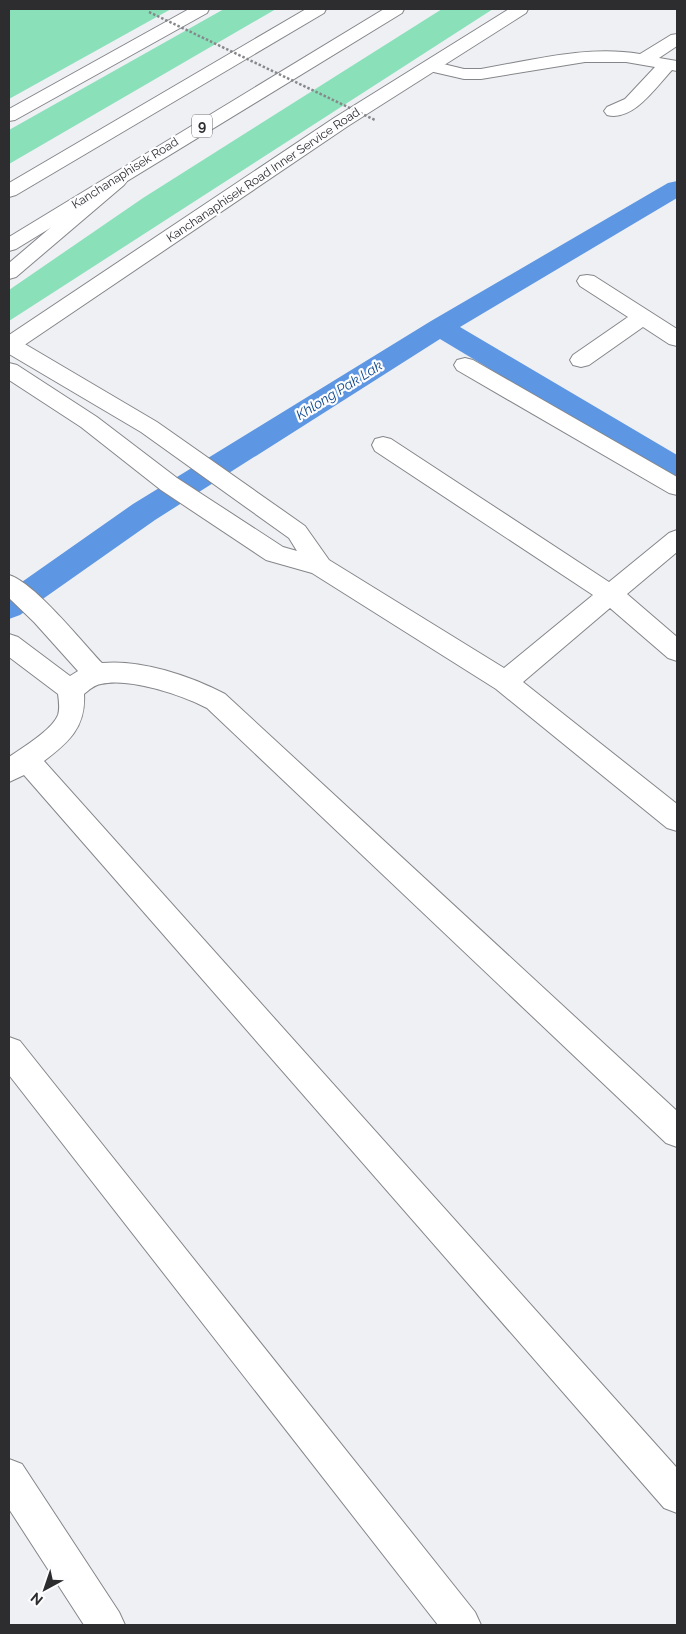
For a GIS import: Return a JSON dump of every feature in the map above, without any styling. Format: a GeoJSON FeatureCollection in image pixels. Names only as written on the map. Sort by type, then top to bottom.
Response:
{"type":"FeatureCollection","features":[{"type":"Feature","properties":{"kind":"main road"},"geometry":{"type":"LineString","coordinates":[[9,116],[201,9]]}},
{"type":"Feature","properties":{"kind":"main road"},"geometry":{"type":"LineString","coordinates":[[9,191],[318,9]]}},
{"type":"Feature","properties":{"kind":"main road","name":"Kanchanaphisek Road"},"geometry":{"type":"LineString","coordinates":[[9,245],[396,9]]}},
{"type":"Feature","properties":{"kind":"main road","name":"Kanchanaphisek Road Inner Service Road"},"geometry":{"type":"LineString","coordinates":[[9,345],[340,122],[520,9]]}},
{"type":"Feature","properties":{"kind":"main road"},"geometry":{"type":"LineString","coordinates":[[643,60],[677,39]]}},
{"type":"Feature","properties":{"kind":"main road"},"geometry":{"type":"LineString","coordinates":[[431,66],[464,74],[481,74],[585,57],[626,57],[673,65]]}},
{"type":"Feature","properties":{"kind":"main road"},"geometry":{"type":"LineString","coordinates":[[614,111],[631,103],[673,65]]}},
{"type":"Feature","properties":{"kind":"main road"},"geometry":{"type":"LineString","coordinates":[[9,273],[127,172]]}},
{"type":"Feature","properties":{"kind":"main road"},"geometry":{"type":"LineString","coordinates":[[587,281],[677,339]]}},
{"type":"Feature","properties":{"kind":"main road"},"geometry":{"type":"LineString","coordinates":[[581,360],[643,317]]}},
{"type":"Feature","properties":{"kind":"main road"},"geometry":{"type":"LineString","coordinates":[[9,345],[149,427],[225,483],[297,532],[320,566]]}},
{"type":"Feature","properties":{"kind":"main road"},"geometry":{"type":"LineString","coordinates":[[466,365],[677,487]]}},
{"type":"Feature","properties":{"kind":"main road"},"geometry":{"type":"LineString","coordinates":[[9,370],[89,422],[169,484],[199,502],[275,554],[320,566],[505,682],[677,820]]}},
{"type":"Feature","properties":{"kind":"main road"},"geometry":{"type":"LineString","coordinates":[[383,445],[610,595],[677,652]]}},
{"type":"Feature","properties":{"kind":"main road"},"geometry":{"type":"LineString","coordinates":[[505,682],[677,539]]}},
{"type":"Feature","properties":{"kind":"main road"},"geometry":{"type":"LineString","coordinates":[[9,584],[43,615],[96,674]]}},
{"type":"Feature","properties":{"kind":"main road"},"geometry":{"type":"LineString","coordinates":[[9,644],[71,690]]}},
{"type":"Feature","properties":{"kind":"main road"},"geometry":{"type":"LineString","coordinates":[[677,1132],[216,701],[192,689],[166,682],[114,673],[96,674],[71,690],[70,717],[55,737],[18,765],[677,1495]]}},
{"type":"Feature","properties":{"kind":"main road"},"geometry":{"type":"LineString","coordinates":[[9,1051],[462,1625]]}},
{"type":"Feature","properties":{"kind":"main road"},"geometry":{"type":"LineString","coordinates":[[9,1477],[106,1625]]}},
{"type":"Feature","properties":{"kind":"path"},"geometry":{"type":"LineString","coordinates":[[149,12],[375,120]]}},
{"type":"Feature","properties":{"kind":"green space"},"geometry":{"type":"Polygon","coordinates":[[[9,9],[171,9],[9,99],[9,9]]]}},
{"type":"Feature","properties":{"kind":"green space"},"geometry":{"type":"Polygon","coordinates":[[[224,9],[276,9],[9,164],[9,130],[224,9]]]}},
{"type":"Feature","properties":{"kind":"green space"},"geometry":{"type":"Polygon","coordinates":[[[442,9],[493,9],[9,321],[9,290],[143,198],[442,9]]]}},
{"type":"Feature","properties":{"kind":"waterway","name":"Khlong Pak Lak"},"geometry":{"type":"LineString","coordinates":[[440,327],[677,188]]}},
{"type":"Feature","properties":{"kind":"waterway","name":"Khlong Pak Lak"},"geometry":{"type":"LineString","coordinates":[[9,607],[144,512],[440,327]]}},
{"type":"Feature","properties":{"kind":"waterway"},"geometry":{"type":"LineString","coordinates":[[440,327],[677,468]]}}]}
